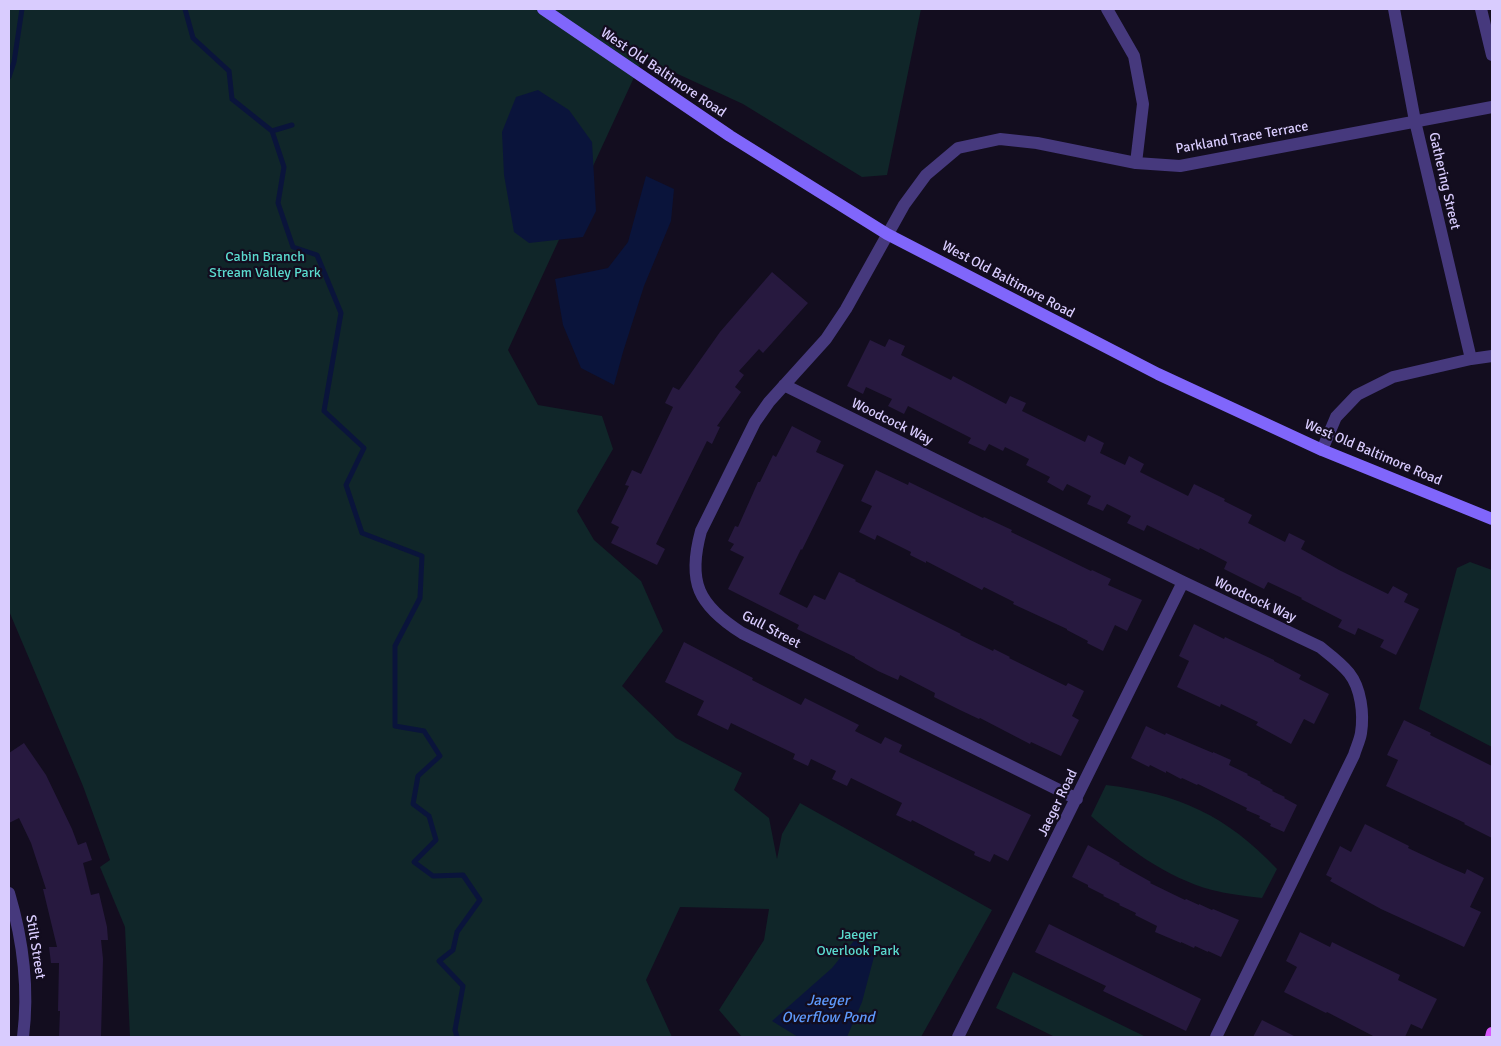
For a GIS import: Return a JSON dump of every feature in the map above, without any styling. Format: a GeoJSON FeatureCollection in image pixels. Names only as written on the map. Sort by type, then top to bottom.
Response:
{"type":"FeatureCollection","features":[{"type":"Feature","properties":{"kind":"main road"},"geometry":{"type":"LineString","coordinates":[[1491,1037],[1492,1033]]}},
{"type":"Feature","properties":{"kind":"street","name":"West Old Baltimore Road"},"geometry":{"type":"LineString","coordinates":[[543,9],[730,136],[888,234],[1158,374],[1322,450],[1492,519]]}},
{"type":"Feature","properties":{"kind":"street"},"geometry":{"type":"LineString","coordinates":[[1107,9],[1134,56],[1143,104],[1136,163]]}},
{"type":"Feature","properties":{"kind":"street","name":"Gathering Street"},"geometry":{"type":"LineString","coordinates":[[1394,9],[1415,121],[1471,359]]}},
{"type":"Feature","properties":{"kind":"street"},"geometry":{"type":"LineString","coordinates":[[1481,9],[1492,55]]}},
{"type":"Feature","properties":{"kind":"street","name":"Parkland Trace Terrace"},"geometry":{"type":"LineString","coordinates":[[888,234],[904,205],[926,175],[958,148],[1000,139],[1037,143],[1136,163],[1180,166],[1492,107]]}},
{"type":"Feature","properties":{"kind":"street","name":"Gull Street"},"geometry":{"type":"LineString","coordinates":[[888,234],[846,309],[826,339],[769,402],[755,422],[701,531],[696,550],[695,569],[698,586],[705,602],[727,624],[742,633],[1076,799]]}},
{"type":"Feature","properties":{"kind":"street"},"geometry":{"type":"LineString","coordinates":[[1322,450],[1336,417],[1357,395],[1393,377],[1492,356]]}},
{"type":"Feature","properties":{"kind":"street","name":"Woodcock Way"},"geometry":{"type":"LineString","coordinates":[[784,385],[1183,582],[1320,647],[1350,674],[1358,692],[1362,712],[1361,733],[1354,755],[1216,1037]]}},
{"type":"Feature","properties":{"kind":"street","name":"Jaeger Road"},"geometry":{"type":"LineString","coordinates":[[958,1037],[1183,582]]}},
{"type":"Feature","properties":{"kind":"street","name":"Stilt Street"},"geometry":{"type":"LineString","coordinates":[[9,893],[22,947],[26,987],[23,1037]]}},
{"type":"Feature","properties":{"kind":"green space","name":"Cabin Branch Stream Valley Park"},"geometry":{"type":"Polygon","coordinates":[[[9,9],[921,9],[887,175],[862,177],[743,104],[643,58],[508,350],[538,405],[602,416],[613,449],[577,511],[594,540],[641,581],[663,631],[622,686],[676,738],[742,773],[734,790],[769,818],[777,859],[782,834],[800,803],[992,910],[921,1037],[742,1037],[719,1010],[764,940],[769,909],[680,907],[646,980],[672,1037],[130,1037],[125,927],[100,867],[110,860],[83,786],[9,611],[9,9]]]}},
{"type":"Feature","properties":{"kind":"green space"},"geometry":{"type":"Polygon","coordinates":[[[1470,562],[1492,570],[1492,747],[1419,709],[1457,568],[1470,562]]]}},
{"type":"Feature","properties":{"kind":"green space"},"geometry":{"type":"Polygon","coordinates":[[[1106,785],[1156,794],[1179,801],[1220,821],[1239,834],[1277,869],[1262,898],[1224,893],[1195,884],[1163,869],[1133,850],[1091,816],[1106,785]]]}},
{"type":"Feature","properties":{"kind":"green space"},"geometry":{"type":"Polygon","coordinates":[[[1013,972],[1146,1037],[1055,1037],[996,1008],[1013,972]]]}},
{"type":"Feature","properties":{"kind":"water"},"geometry":{"type":"Polygon","coordinates":[[[538,90],[569,110],[592,142],[596,211],[583,237],[529,243],[514,232],[504,175],[502,132],[516,97],[538,90]]]}},
{"type":"Feature","properties":{"kind":"water"},"geometry":{"type":"Polygon","coordinates":[[[646,176],[674,189],[671,221],[644,286],[614,385],[581,368],[563,325],[555,279],[608,268],[628,242],[646,176]]]}},
{"type":"Feature","properties":{"kind":"water","name":"Jaeger Overflow Pond"},"geometry":{"type":"Polygon","coordinates":[[[861,932],[875,953],[862,1002],[847,1037],[798,1037],[772,1021],[832,968],[861,932]]]}},
{"type":"Feature","properties":{"kind":"building"},"geometry":{"type":"Polygon","coordinates":[[[772,272],[808,303],[763,353],[759,349],[739,371],[744,375],[735,387],[741,392],[717,426],[720,427],[712,444],[707,441],[656,544],[665,549],[657,565],[611,543],[619,527],[611,523],[629,486],[625,485],[632,470],[641,474],[673,407],[665,403],[673,387],[679,390],[720,332],[772,272]]]}},
{"type":"Feature","properties":{"kind":"building"},"geometry":{"type":"Polygon","coordinates":[[[889,339],[905,346],[901,355],[951,380],[953,376],[1006,404],[1010,396],[1026,403],[1022,411],[1085,442],[1088,435],[1104,443],[1100,453],[1125,465],[1129,456],[1144,464],[1140,472],[1188,496],[1194,484],[1252,515],[1248,523],[1285,542],[1289,533],[1305,541],[1301,549],[1339,570],[1388,594],[1393,586],[1408,594],[1404,602],[1419,609],[1396,655],[1380,647],[1384,640],[1358,628],[1355,635],[1338,627],[1342,620],[1268,582],[1264,589],[1224,569],[1227,562],[1200,548],[1199,550],[1147,525],[1144,531],[1127,523],[1131,516],[1107,504],[1103,511],[1087,504],[1091,496],[1067,484],[1063,491],[1047,482],[1050,477],[1026,465],[1029,459],[1005,447],[1003,451],[989,444],[985,451],[968,443],[971,438],[908,406],[904,414],[888,406],[892,399],[866,387],[863,394],[847,386],[870,340],[885,347],[889,339]]]}},
{"type":"Feature","properties":{"kind":"building"},"geometry":{"type":"Polygon","coordinates":[[[792,426],[821,441],[816,452],[844,465],[779,594],[807,608],[814,595],[825,600],[839,572],[960,635],[993,651],[994,649],[1066,686],[1068,683],[1084,691],[1072,716],[1079,720],[1061,756],[1031,742],[1030,744],[934,697],[935,693],[900,675],[898,680],[878,671],[855,657],[797,629],[799,625],[728,589],[744,557],[730,550],[734,544],[728,541],[735,526],[738,527],[758,482],[760,482],[773,455],[776,457],[792,426]]]}},
{"type":"Feature","properties":{"kind":"building"},"geometry":{"type":"Polygon","coordinates":[[[876,470],[908,485],[909,482],[1111,579],[1108,585],[1142,600],[1127,631],[1115,625],[1103,651],[1087,643],[1088,641],[1067,629],[1013,604],[1014,602],[984,587],[982,590],[926,561],[926,563],[910,555],[911,552],[877,535],[875,540],[859,532],[872,506],[861,501],[876,470]]]}},
{"type":"Feature","properties":{"kind":"building"},"geometry":{"type":"Polygon","coordinates":[[[1194,624],[1274,660],[1301,675],[1299,679],[1329,694],[1314,724],[1304,719],[1291,744],[1256,725],[1258,722],[1221,704],[1220,707],[1177,687],[1189,661],[1179,656],[1194,624]]]}},
{"type":"Feature","properties":{"kind":"building"},"geometry":{"type":"Polygon","coordinates":[[[684,642],[801,705],[805,698],[859,725],[855,731],[881,744],[885,737],[902,745],[899,752],[1031,815],[1008,861],[994,854],[990,862],[974,855],[975,852],[912,820],[911,822],[896,815],[902,803],[851,778],[847,786],[832,779],[836,771],[811,759],[808,766],[793,759],[795,754],[731,723],[728,730],[697,715],[704,701],[665,682],[684,642]]]}},
{"type":"Feature","properties":{"kind":"building"},"geometry":{"type":"Polygon","coordinates":[[[1404,720],[1492,766],[1492,838],[1465,823],[1386,786],[1398,760],[1387,755],[1404,720]]]}},
{"type":"Feature","properties":{"kind":"building"},"geometry":{"type":"Polygon","coordinates":[[[1146,726],[1231,760],[1229,765],[1248,774],[1272,791],[1297,805],[1284,832],[1270,826],[1271,824],[1259,818],[1260,816],[1246,810],[1247,808],[1198,784],[1181,779],[1150,765],[1149,767],[1131,758],[1146,726]]]}},
{"type":"Feature","properties":{"kind":"building"},"geometry":{"type":"Polygon","coordinates":[[[24,743],[46,775],[78,845],[86,842],[92,860],[83,863],[91,895],[99,893],[108,940],[101,940],[103,959],[101,1037],[59,1037],[59,963],[51,963],[49,947],[57,947],[43,889],[46,889],[31,843],[19,818],[9,823],[9,753],[24,743]]]}},
{"type":"Feature","properties":{"kind":"building"},"geometry":{"type":"Polygon","coordinates":[[[1365,824],[1444,865],[1465,874],[1467,869],[1484,878],[1470,907],[1481,912],[1464,947],[1381,909],[1330,881],[1332,878],[1326,875],[1340,846],[1351,852],[1365,824]]]}},
{"type":"Feature","properties":{"kind":"building"},"geometry":{"type":"Polygon","coordinates":[[[1088,845],[1150,883],[1185,900],[1239,920],[1221,957],[1155,932],[1157,926],[1072,877],[1088,845]]]}},
{"type":"Feature","properties":{"kind":"building"},"geometry":{"type":"Polygon","coordinates":[[[1049,924],[1201,999],[1186,1031],[1103,991],[1106,986],[1035,952],[1049,924]]]}},
{"type":"Feature","properties":{"kind":"building"},"geometry":{"type":"Polygon","coordinates":[[[1300,932],[1330,947],[1332,942],[1400,975],[1398,980],[1437,999],[1422,1029],[1411,1024],[1405,1037],[1375,1037],[1284,992],[1297,967],[1286,961],[1300,932]]]}},
{"type":"Feature","properties":{"kind":"building"},"geometry":{"type":"Polygon","coordinates":[[[1262,1020],[1296,1037],[1253,1037],[1262,1020]]]}},
{"type":"Feature","properties":{"kind":"waterway"},"geometry":{"type":"LineString","coordinates":[[9,77],[14,62],[22,9]]}},
{"type":"Feature","properties":{"kind":"waterway"},"geometry":{"type":"LineString","coordinates":[[185,9],[193,38],[229,71],[232,99],[272,131],[284,167],[278,203],[293,247],[317,255],[341,313],[324,411],[364,448],[346,485],[362,533],[422,556],[420,598],[395,646],[395,726],[424,731],[440,756],[418,776],[413,804],[429,816],[436,840],[414,862],[433,876],[463,875],[480,900],[457,932],[453,950],[439,961],[463,986],[455,1030],[457,1037]]}},
{"type":"Feature","properties":{"kind":"waterway"},"geometry":{"type":"LineString","coordinates":[[272,131],[292,125]]}},
{"type":"Feature","properties":{"kind":"park label","name":"Jaeger Overlook Park"},"geometry":{"type":"Point","coordinates":[858,944]}}]}
